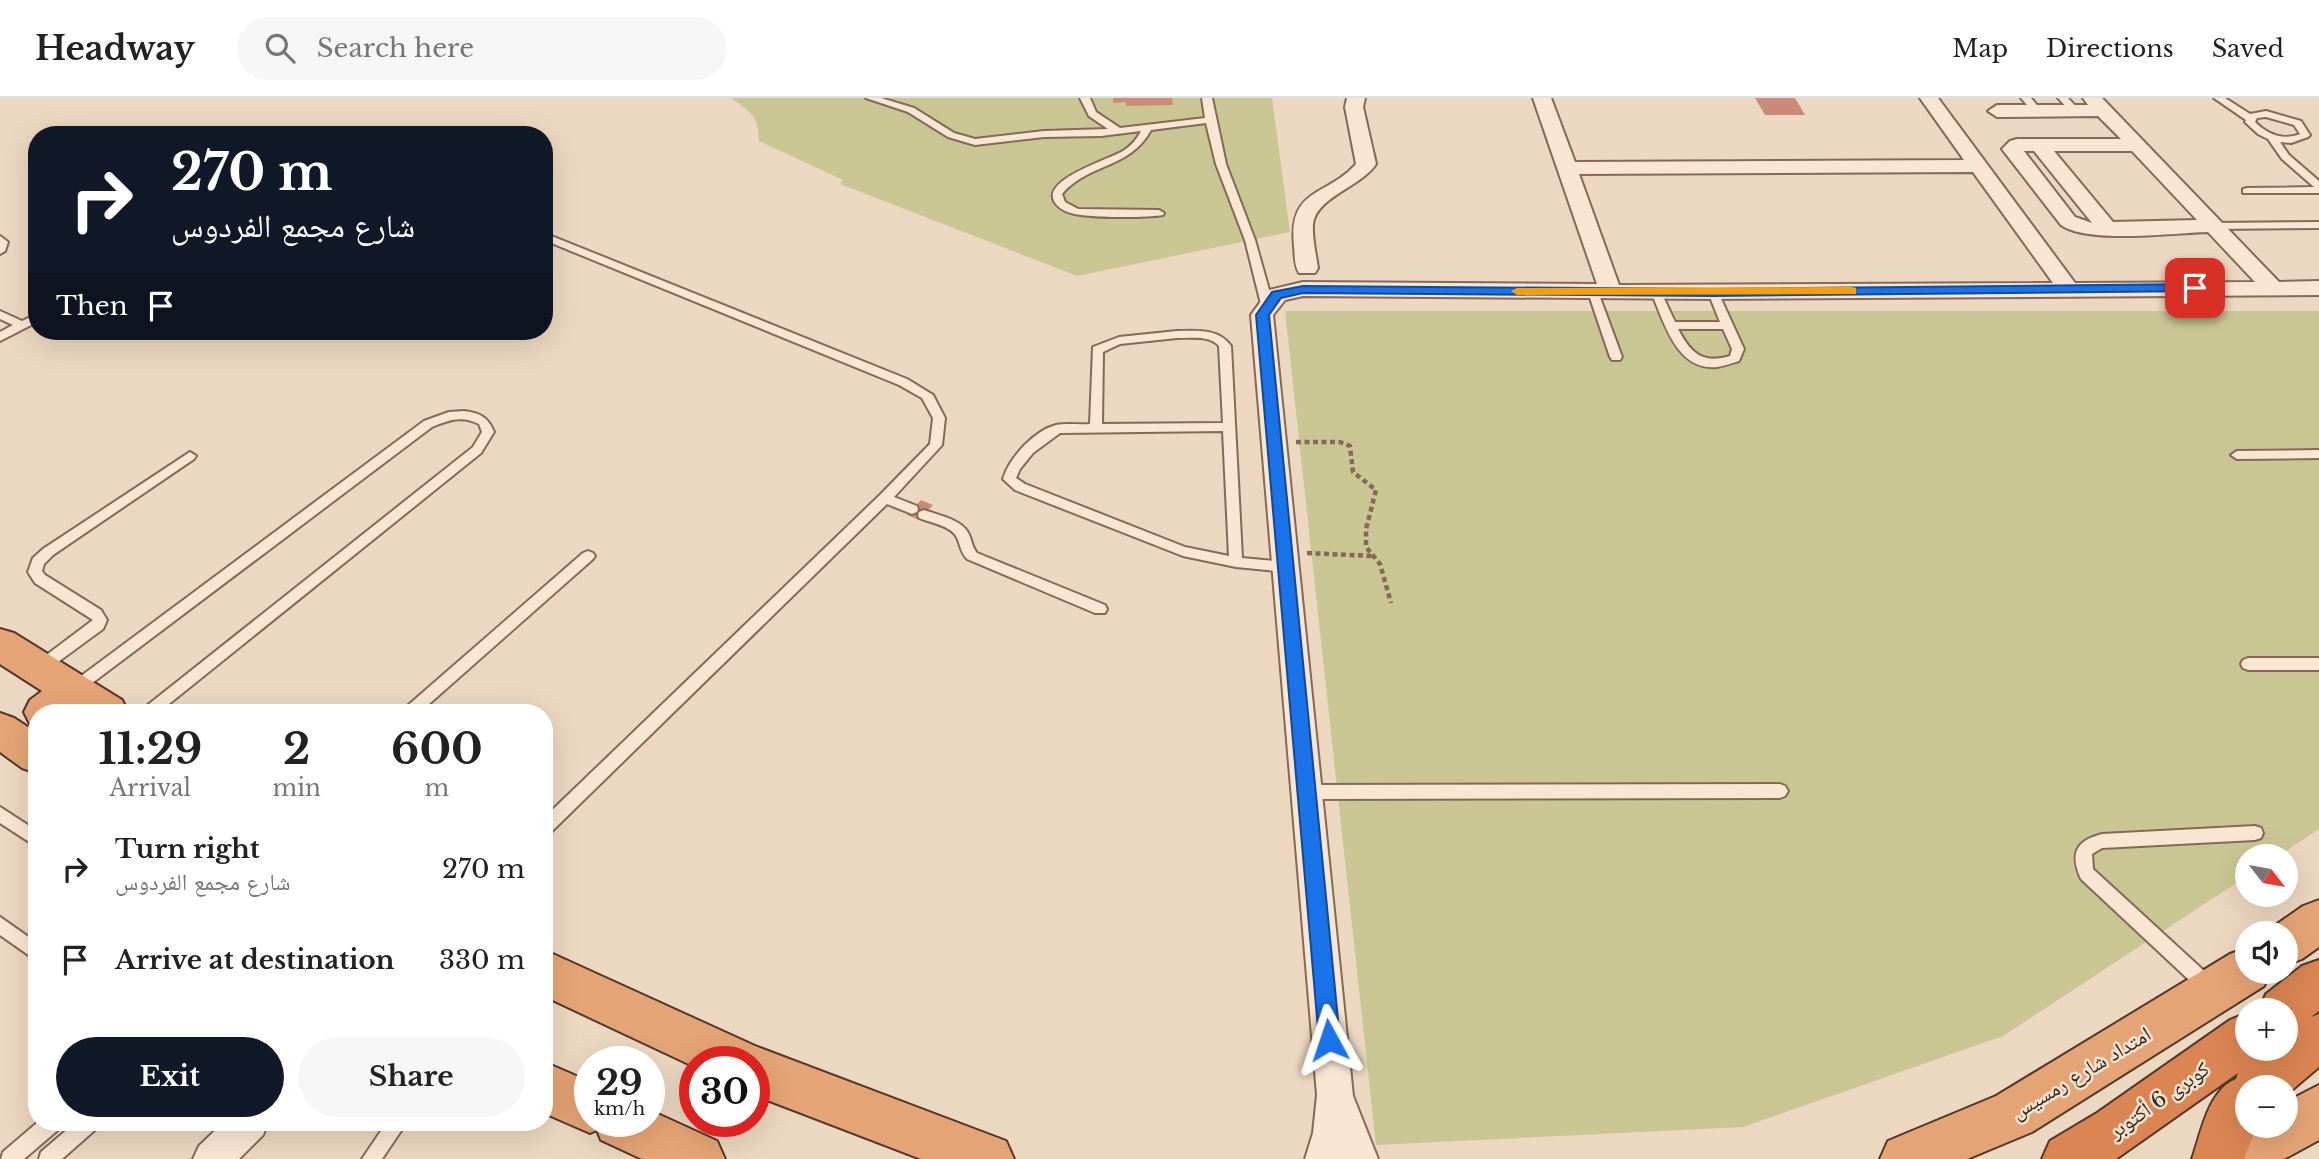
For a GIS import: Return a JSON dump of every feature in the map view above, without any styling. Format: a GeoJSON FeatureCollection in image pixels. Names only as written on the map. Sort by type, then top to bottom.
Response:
{"type":"FeatureCollection","features":[{"type":"Feature","properties":{"kind":"highway"},"geometry":{"type":"LineString","coordinates":[[0,644],[38,669],[58,701]]}},
{"type":"Feature","properties":{"kind":"highway"},"geometry":{"type":"LineString","coordinates":[[2298,936],[2319,921]]}},
{"type":"Feature","properties":{"kind":"highway"},"geometry":{"type":"LineString","coordinates":[[553,976],[703,1046]]}},
{"type":"Feature","properties":{"kind":"highway","name":"امتداد شارع رمسيس"},"geometry":{"type":"LineString","coordinates":[[1906,1159],[2014,1114],[2231,981]]}},
{"type":"Feature","properties":{"kind":"highway"},"geometry":{"type":"LineString","coordinates":[[2298,998],[2319,982]]}},
{"type":"Feature","properties":{"kind":"highway"},"geometry":{"type":"LineString","coordinates":[[2272,1075],[2319,1038]]}},
{"type":"Feature","properties":{"kind":"highway","name":"كوبرى 6 أكتوبر"},"geometry":{"type":"LineString","coordinates":[[2068,1159],[2115,1131],[2235,1046]]}},
{"type":"Feature","properties":{"kind":"highway"},"geometry":{"type":"LineString","coordinates":[[770,1076],[988,1159]]}},
{"type":"Feature","properties":{"kind":"highway"},"geometry":{"type":"LineString","coordinates":[[553,1091],[574,1101]]}},
{"type":"Feature","properties":{"kind":"highway"},"geometry":{"type":"LineString","coordinates":[[2230,1159],[2293,1127],[2319,1110]]}},
{"type":"Feature","properties":{"kind":"highway"},"geometry":{"type":"LineString","coordinates":[[2218,1159],[2235,1113]]}},
{"type":"Feature","properties":{"kind":"highway"},"geometry":{"type":"LineString","coordinates":[[651,1137],[699,1159]]}},
{"type":"Feature","properties":{"kind":"street"},"geometry":{"type":"LineString","coordinates":[[1307,268],[1302,223],[1307,209],[1316,198],[1355,176],[1366,164],[1354,107],[1356,98]]}},
{"type":"Feature","properties":{"kind":"street"},"geometry":{"type":"LineString","coordinates":[[1542,98],[1567,168],[1602,292]]}},
{"type":"Feature","properties":{"kind":"street"},"geometry":{"type":"LineString","coordinates":[[1929,98],[2068,289]]}},
{"type":"Feature","properties":{"kind":"street"},"geometry":{"type":"LineString","coordinates":[[1997,111],[2031,104],[2097,104],[2272,287]]}},
{"type":"Feature","properties":{"kind":"street"},"geometry":{"type":"LineString","coordinates":[[2137,145],[2017,145],[2012,149],[2072,224],[2087,229],[2213,226]]}},
{"type":"Feature","properties":{"kind":"street"},"geometry":{"type":"LineString","coordinates":[[2040,146],[2108,229]]}},
{"type":"Feature","properties":{"kind":"street"},"geometry":{"type":"LineString","coordinates":[[1567,168],[1976,166]]}},
{"type":"Feature","properties":{"kind":"street"},"geometry":{"type":"LineString","coordinates":[[1324,1159],[1331,1133],[1335,1095],[1262,315],[1267,304],[1277,295],[1303,289],[1713,292],[2319,288]]}},
{"type":"Feature","properties":{"kind":"street"},"geometry":{"type":"LineString","coordinates":[[1335,1095],[1359,1159]]}},
{"type":"Feature","properties":{"kind":"street"},"geometry":{"type":"LineString","coordinates":[[212,1159],[241,1131]]}},
{"type":"Feature","properties":{"kind":"lane"},"geometry":{"type":"LineString","coordinates":[[871,98],[911,110],[951,135],[966,141],[992,142],[1044,134],[1119,131],[1210,120]]}},
{"type":"Feature","properties":{"kind":"lane"},"geometry":{"type":"LineString","coordinates":[[1085,98],[1086,106],[1094,116],[1119,131]]}},
{"type":"Feature","properties":{"kind":"lane"},"geometry":{"type":"LineString","coordinates":[[1207,98],[1210,120],[1229,188],[1250,240],[1267,304]]}},
{"type":"Feature","properties":{"kind":"lane"},"geometry":{"type":"LineString","coordinates":[[2219,98],[2251,118],[2253,126],[2272,137],[2290,140],[2302,138],[2307,127],[2274,115],[2259,114],[2251,118]]}},
{"type":"Feature","properties":{"kind":"lane"},"geometry":{"type":"LineString","coordinates":[[1148,127],[1138,145],[1128,153],[1070,180],[1061,186],[1056,194],[1058,201],[1065,208],[1077,212],[1158,213]]}},
{"type":"Feature","properties":{"kind":"lane"},"geometry":{"type":"LineString","coordinates":[[2272,137],[2285,157],[2319,188]]}},
{"type":"Feature","properties":{"kind":"lane"},"geometry":{"type":"LineString","coordinates":[[2247,191],[2319,188]]}},
{"type":"Feature","properties":{"kind":"lane"},"geometry":{"type":"LineString","coordinates":[[2213,226],[2319,225]]}},
{"type":"Feature","properties":{"kind":"lane"},"geometry":{"type":"LineString","coordinates":[[0,239],[3,242],[0,251]]}},
{"type":"Feature","properties":{"kind":"lane"},"geometry":{"type":"LineString","coordinates":[[553,240],[903,382],[927,395],[939,418],[936,445],[885,498],[553,819]]}},
{"type":"Feature","properties":{"kind":"lane"},"geometry":{"type":"LineString","coordinates":[[1602,292],[1616,357]]}},
{"type":"Feature","properties":{"kind":"lane"},"geometry":{"type":"LineString","coordinates":[[1656,292],[1682,350],[1694,358],[1716,363],[1735,358],[1738,349],[1713,292]]}},
{"type":"Feature","properties":{"kind":"lane"},"geometry":{"type":"LineString","coordinates":[[0,314],[21,325]]}},
{"type":"Feature","properties":{"kind":"lane"},"geometry":{"type":"LineString","coordinates":[[0,337],[28,322]]}},
{"type":"Feature","properties":{"kind":"lane"},"geometry":{"type":"LineString","coordinates":[[1671,326],[1728,325]]}},
{"type":"Feature","properties":{"kind":"lane"},"geometry":{"type":"LineString","coordinates":[[1096,428],[1097,350],[1101,345],[1115,341],[1198,333],[1216,337],[1225,346],[1236,562]]}},
{"type":"Feature","properties":{"kind":"lane"},"geometry":{"type":"LineString","coordinates":[[58,701],[428,424],[456,415],[472,416],[484,422],[488,432],[477,450],[159,704]]}},
{"type":"Feature","properties":{"kind":"lane"},"geometry":{"type":"LineString","coordinates":[[1229,427],[1058,429],[1046,434],[1013,468],[1009,479],[1020,487],[1167,545],[1236,562],[1285,559]]}},
{"type":"Feature","properties":{"kind":"lane"},"geometry":{"type":"LineString","coordinates":[[2237,455],[2319,454]]}},
{"type":"Feature","properties":{"kind":"lane"},"geometry":{"type":"LineString","coordinates":[[38,669],[98,625],[100,620],[96,614],[36,576],[38,562],[48,552],[190,456]]}},
{"type":"Feature","properties":{"kind":"lane"},"geometry":{"type":"LineString","coordinates":[[885,498],[963,532],[967,540],[966,549],[972,556],[1100,609]]}},
{"type":"Feature","properties":{"kind":"lane"},"geometry":{"type":"LineString","coordinates":[[419,704],[588,556]]}},
{"type":"Feature","properties":{"kind":"lane"},"geometry":{"type":"LineString","coordinates":[[2248,664],[2319,664]]}},
{"type":"Feature","properties":{"kind":"lane"},"geometry":{"type":"LineString","coordinates":[[1307,792],[1780,791]]}},
{"type":"Feature","properties":{"kind":"lane"},"geometry":{"type":"LineString","coordinates":[[0,814],[28,834]]}},
{"type":"Feature","properties":{"kind":"lane"},"geometry":{"type":"LineString","coordinates":[[2231,981],[2087,874],[2082,862],[2083,851],[2090,844],[2102,841],[2255,833]]}},
{"type":"Feature","properties":{"kind":"lane"},"geometry":{"type":"LineString","coordinates":[[0,925],[28,946]]}},
{"type":"Feature","properties":{"kind":"lane"},"geometry":{"type":"LineString","coordinates":[[10,1159],[42,1131]]}},
{"type":"Feature","properties":{"kind":"lane"},"geometry":{"type":"LineString","coordinates":[[48,1159],[79,1131]]}},
{"type":"Feature","properties":{"kind":"lane"},"geometry":{"type":"LineString","coordinates":[[371,1159],[391,1131]]}},
{"type":"Feature","properties":{"kind":"path"},"geometry":{"type":"LineString","coordinates":[[1274,442],[1340,442],[1350,446],[1353,472],[1376,490],[1376,499],[1366,529],[1366,547],[1380,565],[1391,603]]}},
{"type":"Feature","properties":{"kind":"path"},"geometry":{"type":"LineString","coordinates":[[1285,559],[1373,556]]}},
{"type":"Feature","properties":{"kind":"shaded area"},"geometry":{"type":"Polygon","coordinates":[[[731,98],[1272,98],[1290,232],[1077,276],[840,184],[843,180],[759,141],[753,115],[731,98]]]}},
{"type":"Feature","properties":{"kind":"shaded area"},"geometry":{"type":"Polygon","coordinates":[[[1285,311],[2319,311],[2319,829],[2296,844],[2235,844],[2235,884],[2003,1036],[1743,1127],[1376,1145],[1285,311]]]}},
{"type":"Feature","properties":{"kind":"building"},"geometry":{"type":"Polygon","coordinates":[[[1113,98],[1172,98],[1173,105],[1126,106],[1126,102],[1113,103],[1113,98]]]}},
{"type":"Feature","properties":{"kind":"building"},"geometry":{"type":"Polygon","coordinates":[[[1755,98],[1795,98],[1805,115],[1765,115],[1755,98]]]}},
{"type":"Feature","properties":{"kind":"building"},"geometry":{"type":"Polygon","coordinates":[[[921,500],[933,505],[919,520],[907,515],[921,500]]]}},
{"type":"Feature","properties":{"kind":"slow traffic"},"geometry":{"type":"LineString","coordinates":[[1517,291],[1852,291]]}},
{"type":"Feature","properties":{"kind":"route"},"geometry":{"type":"LineString","coordinates":[[1329,1040],[1262,315],[1267,304],[1277,295],[1303,289],[1713,292],[2195,288]]}}]}
